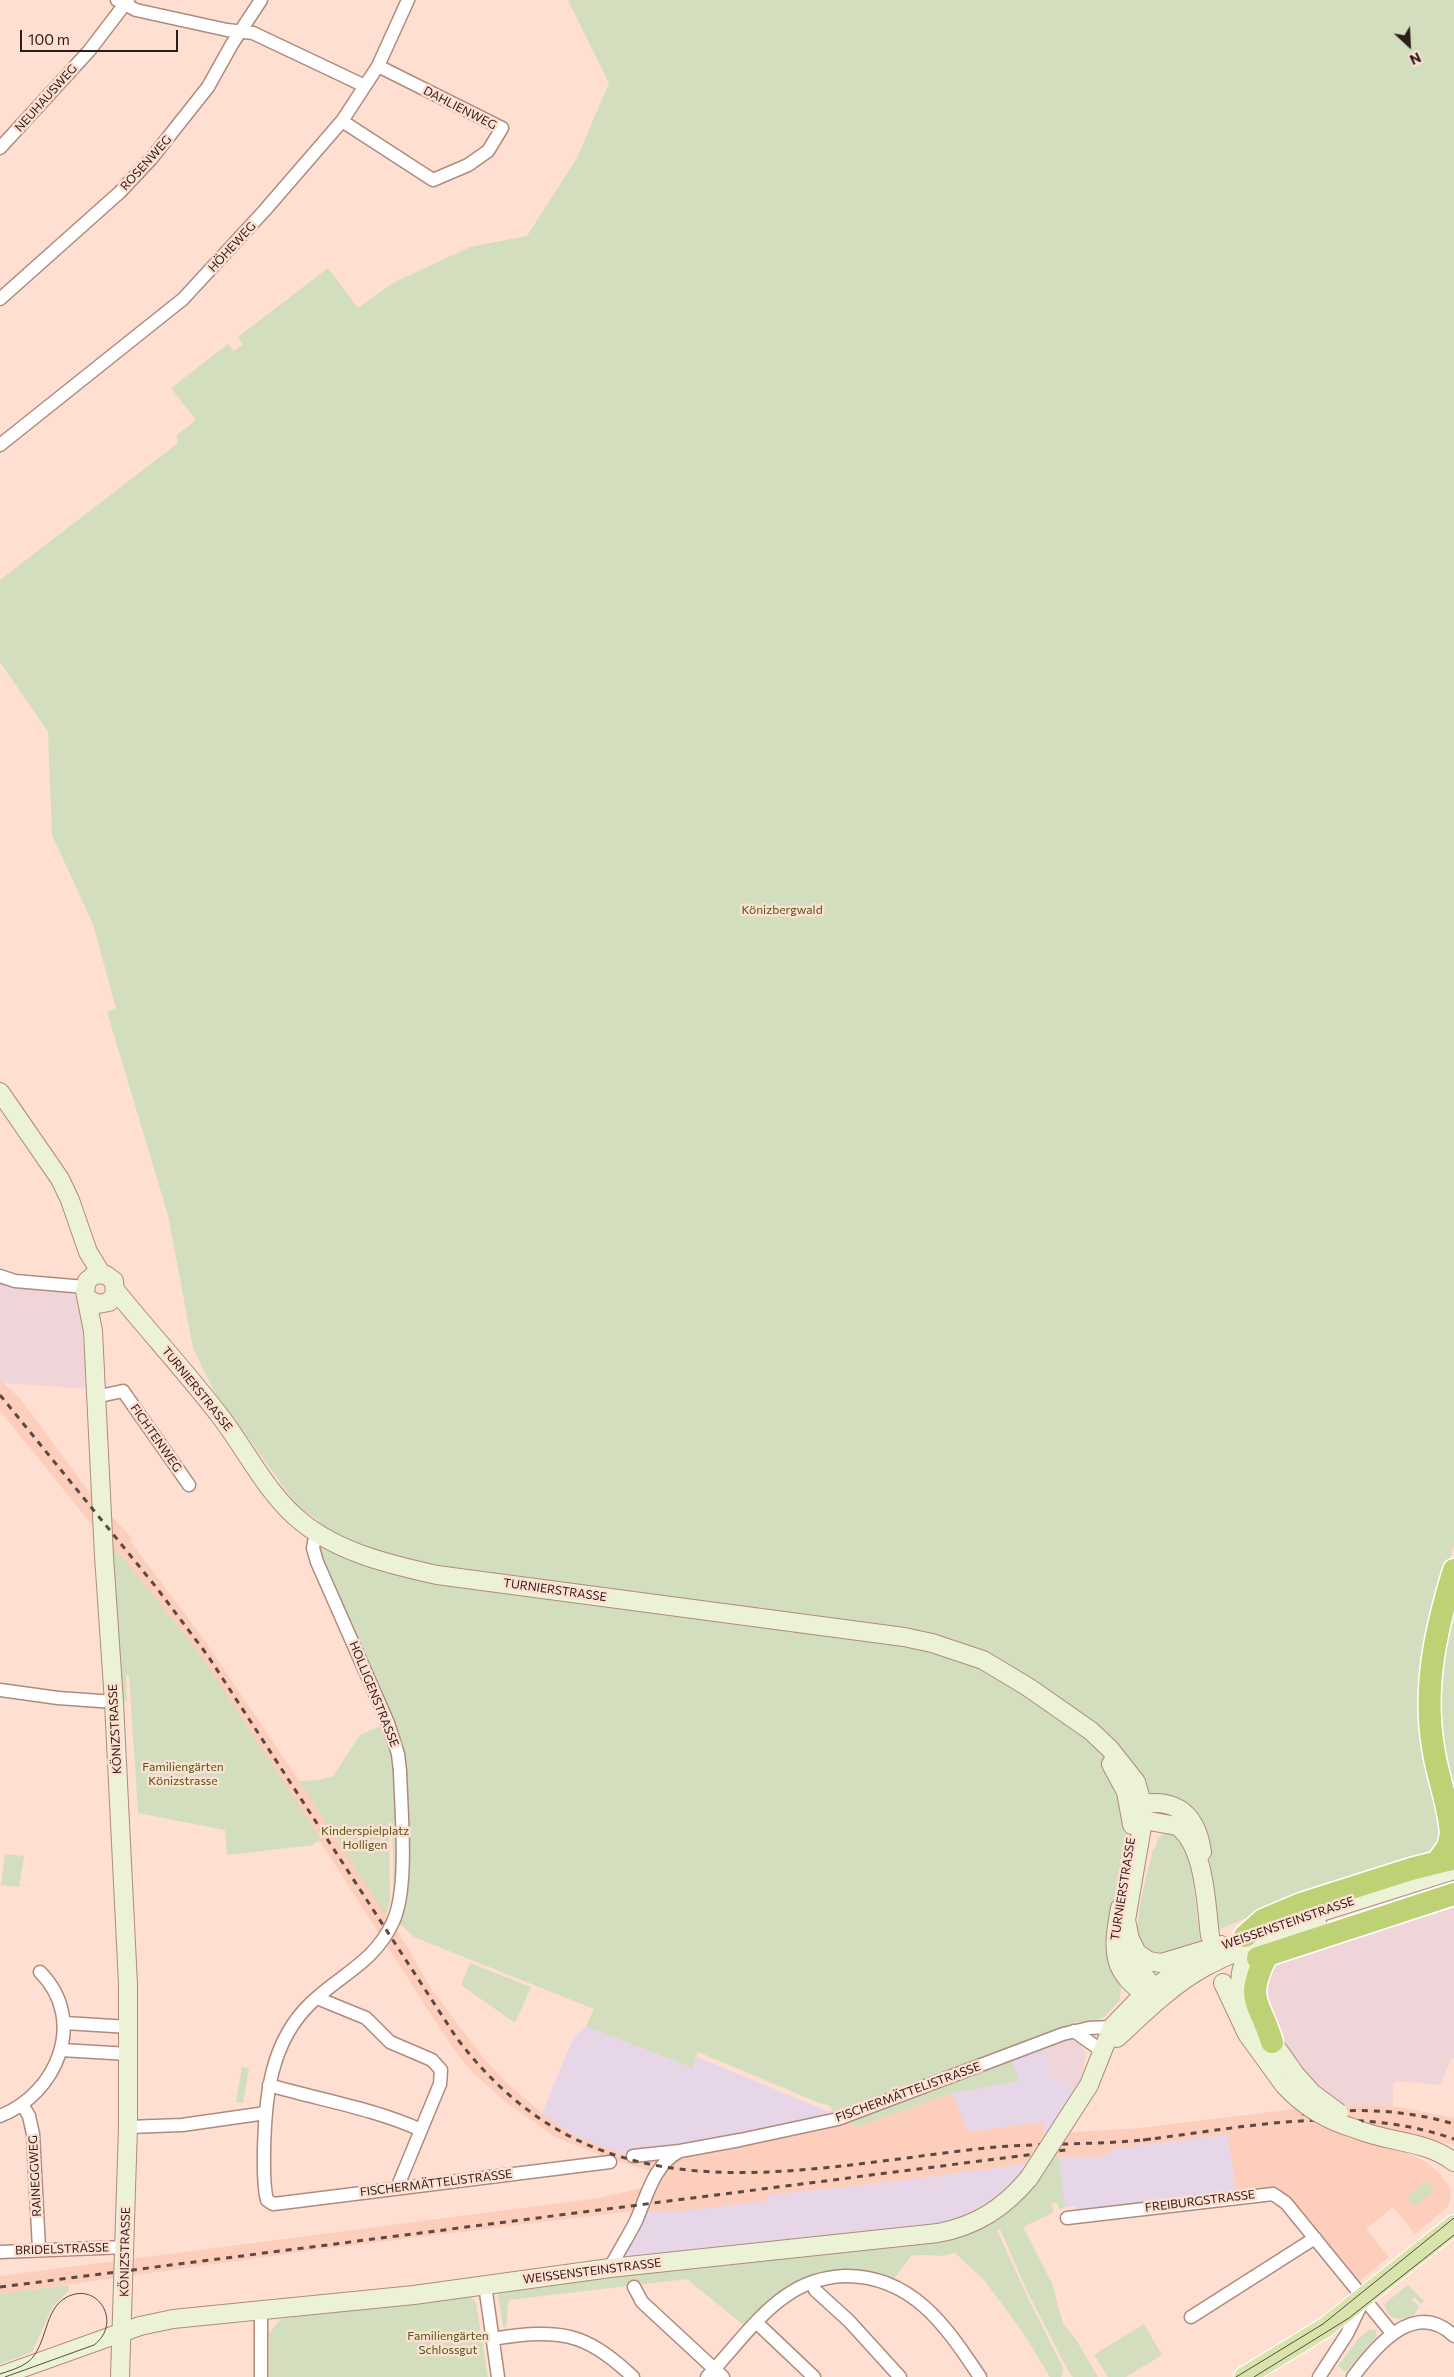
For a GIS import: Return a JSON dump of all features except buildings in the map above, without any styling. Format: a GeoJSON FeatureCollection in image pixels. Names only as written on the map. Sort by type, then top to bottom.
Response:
{"type":"FeatureCollection","features":[{"type":"Feature","properties":{"kind":"highway"},"geometry":{"type":"LineString","coordinates":[[1272,2042],[1254,1997],[1256,1981],[1253,1952],[1262,1920],[1301,1904],[1448,1863],[1450,1810],[1433,1748],[1429,1691],[1433,1649],[1454,1570]]}},
{"type":"Feature","properties":{"kind":"highway"},"geometry":{"type":"LineString","coordinates":[[1253,1952],[1416,1908],[1454,1894]]}},
{"type":"Feature","properties":{"kind":"highway"},"geometry":{"type":"LineString","coordinates":[[1416,1908],[1454,1904]]}},
{"type":"Feature","properties":{"kind":"main road","name":"KÖNIZSTRASSE"},"geometry":{"type":"LineString","coordinates":[[0,1092],[60,1179],[70,1200],[99,1291],[93,1331],[95,1397],[114,1702],[129,2027],[125,2247],[120,2377]]}},
{"type":"Feature","properties":{"kind":"main road","name":"TURNIERSTRASSE"},"geometry":{"type":"LineString","coordinates":[[99,1291],[136,1316],[220,1416],[284,1506],[316,1532],[372,1558],[437,1574],[852,1629],[932,1643],[983,1660],[1028,1687],[1091,1731],[1110,1749],[1133,1777],[1138,1787],[1134,1880],[1124,1937],[1127,1952],[1155,1995]]}},
{"type":"Feature","properties":{"kind":"main road"},"geometry":{"type":"LineString","coordinates":[[1137,1812],[1161,1802],[1185,1812],[1192,1820],[1201,1842],[1203,1882]]}},
{"type":"Feature","properties":{"kind":"main road","name":"TURNIERSTRASSE"},"geometry":{"type":"LineString","coordinates":[[1137,1812],[1132,1847],[1114,1934],[1114,1946],[1119,1965],[1128,1979],[1155,1995]]}},
{"type":"Feature","properties":{"kind":"main road"},"geometry":{"type":"LineString","coordinates":[[1137,1812],[1183,1830],[1192,1843],[1197,1855],[1215,1940]]}},
{"type":"Feature","properties":{"kind":"main road","name":"TURNIERSTRASSE"},"geometry":{"type":"LineString","coordinates":[[1134,1880],[1142,1867],[1151,1836],[1166,1822]]}},
{"type":"Feature","properties":{"kind":"main road","name":"WEISSENSTEINSTRASSE"},"geometry":{"type":"LineString","coordinates":[[0,2376],[122,2333],[174,2319],[414,2295],[610,2268],[950,2231],[974,2223],[994,2211],[1018,2191],[1029,2178],[1089,2085],[1112,2027],[1155,1995],[1183,1991],[1253,1952],[1454,1882]]}},
{"type":"Feature","properties":{"kind":"main road","name":"TURNIERSTRASSE"},"geometry":{"type":"LineString","coordinates":[[1126,1920],[1133,1947],[1142,1958],[1152,1962],[1170,1962],[1215,1940]]}},
{"type":"Feature","properties":{"kind":"main road","name":"WEISSENSTEINSTRASSE"},"geometry":{"type":"LineString","coordinates":[[1102,2051],[1178,1970],[1215,1940],[1253,1952]]}},
{"type":"Feature","properties":{"kind":"main road"},"geometry":{"type":"LineString","coordinates":[[1223,1983],[1254,2044],[1290,2080]]}},
{"type":"Feature","properties":{"kind":"main road"},"geometry":{"type":"LineString","coordinates":[[1272,2042],[1300,2100],[1318,2113],[1335,2123],[1422,2146],[1454,2162]]}},
{"type":"Feature","properties":{"kind":"main road"},"geometry":{"type":"LineString","coordinates":[[1244,2377],[1318,2332],[1364,2298],[1454,2225]]}},
{"type":"Feature","properties":{"kind":"street","name":"ROSENWEG"},"geometry":{"type":"LineString","coordinates":[[0,299],[120,192],[151,159],[208,87],[240,31],[261,0]]}},
{"type":"Feature","properties":{"kind":"street","name":"HÖHEWEG"},"geometry":{"type":"LineString","coordinates":[[0,445],[182,299],[265,210],[342,121],[378,66],[408,0]]}},
{"type":"Feature","properties":{"kind":"street"},"geometry":{"type":"LineString","coordinates":[[123,2],[136,10],[253,33],[364,86]]}},
{"type":"Feature","properties":{"kind":"street","name":"NEUHAUSWEG"},"geometry":{"type":"LineString","coordinates":[[0,148],[89,51],[123,2]]}},
{"type":"Feature","properties":{"kind":"street","name":"DAHLIENWEG"},"geometry":{"type":"LineString","coordinates":[[342,121],[433,180],[468,165],[488,151],[502,128],[378,66]]}},
{"type":"Feature","properties":{"kind":"street"},"geometry":{"type":"LineString","coordinates":[[0,1276],[15,1280],[99,1291]]}},
{"type":"Feature","properties":{"kind":"street","name":"FICHTENWEG"},"geometry":{"type":"LineString","coordinates":[[95,1397],[123,1391],[188,1485]]}},
{"type":"Feature","properties":{"kind":"street","name":"HOLLIGENSTRASSE"},"geometry":{"type":"LineString","coordinates":[[266,2197],[266,2113],[269,2085],[274,2064],[284,2040],[301,2014],[317,1998],[363,1963],[380,1943],[395,1916],[400,1897],[402,1870],[398,1754],[376,1694],[317,1562],[313,1548],[316,1532]]}},
{"type":"Feature","properties":{"kind":"street"},"geometry":{"type":"LineString","coordinates":[[0,1690],[58,1698],[114,1702]]}},
{"type":"Feature","properties":{"kind":"street"},"geometry":{"type":"LineString","coordinates":[[0,2116],[22,2104],[44,2082],[61,2050],[65,2023],[49,1983],[40,1972]]}},
{"type":"Feature","properties":{"kind":"street"},"geometry":{"type":"LineString","coordinates":[[317,1998],[366,2018],[390,2042],[432,2060],[438,2065],[442,2073],[441,2080],[397,2188]]}},
{"type":"Feature","properties":{"kind":"street"},"geometry":{"type":"LineString","coordinates":[[65,2023],[129,2027]]}},
{"type":"Feature","properties":{"kind":"street","name":"FISCHERMÄTTELISTRASSE"},"geometry":{"type":"LineString","coordinates":[[633,2156],[680,2151],[838,2119],[1074,2031],[1112,2027]]}},
{"type":"Feature","properties":{"kind":"street"},"geometry":{"type":"LineString","coordinates":[[1074,2031],[1102,2051]]}},
{"type":"Feature","properties":{"kind":"street"},"geometry":{"type":"LineString","coordinates":[[61,2050],[129,2054]]}},
{"type":"Feature","properties":{"kind":"street"},"geometry":{"type":"LineString","coordinates":[[269,2085],[329,2102],[375,2112],[421,2130]]}},
{"type":"Feature","properties":{"kind":"street","name":"RAINEGGWEG"},"geometry":{"type":"LineString","coordinates":[[22,2104],[29,2116],[33,2134],[39,2249]]}},
{"type":"Feature","properties":{"kind":"street"},"geometry":{"type":"LineString","coordinates":[[128,2127],[182,2125],[266,2113]]}},
{"type":"Feature","properties":{"kind":"street"},"geometry":{"type":"LineString","coordinates":[[610,2268],[636,2219],[649,2185],[666,2161],[680,2151]]}},
{"type":"Feature","properties":{"kind":"street","name":"FISCHERMÄTTELISTRASSE"},"geometry":{"type":"LineString","coordinates":[[266,2197],[273,2204],[610,2162]]}},
{"type":"Feature","properties":{"kind":"street","name":"FREIBURGSTRASSE"},"geometry":{"type":"LineString","coordinates":[[1067,2218],[1269,2193],[1278,2196],[1286,2203],[1392,2333]]}},
{"type":"Feature","properties":{"kind":"street"},"geometry":{"type":"LineString","coordinates":[[1190,2317],[1314,2238]]}},
{"type":"Feature","properties":{"kind":"street","name":"BRIDELSTRASSE"},"geometry":{"type":"LineString","coordinates":[[0,2252],[125,2247]]}},
{"type":"Feature","properties":{"kind":"street"},"geometry":{"type":"LineString","coordinates":[[634,2287],[642,2302],[715,2374],[757,2324],[787,2295],[812,2282],[838,2276],[860,2276],[887,2283],[904,2290],[932,2313],[980,2377]]}},
{"type":"Feature","properties":{"kind":"street"},"geometry":{"type":"LineString","coordinates":[[812,2282],[814,2290],[849,2321],[900,2377]]}},
{"type":"Feature","properties":{"kind":"street"},"geometry":{"type":"LineString","coordinates":[[486,2284],[498,2377]]}},
{"type":"Feature","properties":{"kind":"street"},"geometry":{"type":"LineString","coordinates":[[1319,2377],[1347,2334],[1364,2298]]}},
{"type":"Feature","properties":{"kind":"street"},"geometry":{"type":"LineString","coordinates":[[261,2310],[261,2377]]}},
{"type":"Feature","properties":{"kind":"street"},"geometry":{"type":"LineString","coordinates":[[1353,2377],[1392,2333],[1410,2325],[1428,2323],[1442,2327],[1454,2336]]}},
{"type":"Feature","properties":{"kind":"street"},"geometry":{"type":"LineString","coordinates":[[757,2324],[814,2377]]}},
{"type":"Feature","properties":{"kind":"street"},"geometry":{"type":"LineString","coordinates":[[492,2339],[546,2333],[578,2338],[606,2353],[633,2377]]}},
{"type":"Feature","properties":{"kind":"shaded area"},"geometry":{"type":"Polygon","coordinates":[[[0,1282],[42,1290],[68,1292],[77,1297],[85,1310],[88,1389],[2,1383],[0,1380],[0,1282]]]}},
{"type":"Feature","properties":{"kind":"shaded area"},"geometry":{"type":"Polygon","coordinates":[[[0,1380],[19,1397],[92,1496],[132,1538],[130,1541],[205,1641],[299,1781],[406,1945],[432,1990],[485,2060],[509,2085],[542,2113],[572,2134],[619,2153],[633,2156],[838,2119],[858,2127],[952,2093],[968,2132],[1043,2122],[1044,2134],[1140,2128],[1328,2105],[1393,2106],[1454,2118],[1454,2145],[1364,2124],[1318,2125],[1352,2139],[1406,2152],[1426,2162],[1441,2175],[1450,2188],[1451,2196],[1448,2207],[1415,2234],[1393,2207],[1366,2229],[1389,2257],[1358,2282],[1286,2195],[1278,2190],[1269,2188],[1236,2192],[1228,2134],[1113,2149],[1103,2157],[1043,2158],[1017,2165],[897,2181],[768,2195],[768,2201],[681,2211],[648,2212],[640,2210],[315,2250],[0,2294],[0,2276],[599,2198],[642,2188],[652,2172],[608,2158],[555,2137],[507,2103],[472,2072],[450,2044],[200,1654],[123,1558],[109,1546],[0,1411],[0,1380]]]}},
{"type":"Feature","properties":{"kind":"shaded area"},"geometry":{"type":"Polygon","coordinates":[[[1449,1905],[1454,1906],[1454,2059],[1451,2058],[1441,2085],[1397,2081],[1393,2085],[1393,2106],[1328,2105],[1282,2042],[1266,2008],[1264,1980],[1271,1964],[1449,1905]]]}},
{"type":"Feature","properties":{"kind":"shaded area"},"geometry":{"type":"Polygon","coordinates":[[[586,2026],[691,2068],[697,2057],[827,2111],[835,2111],[838,2119],[633,2156],[619,2153],[572,2134],[542,2113],[573,2039],[586,2026]]]}},
{"type":"Feature","properties":{"kind":"shaded area"},"geometry":{"type":"Polygon","coordinates":[[[1072,2039],[1081,2045],[1086,2053],[1081,2081],[1076,2089],[1053,2079],[1042,2047],[1072,2039]]]}},
{"type":"Feature","properties":{"kind":"shaded area"},"geometry":{"type":"Polygon","coordinates":[[[1042,2047],[1053,2079],[1084,2093],[1060,2132],[1044,2134],[1042,2122],[967,2132],[952,2093],[1020,2081],[1011,2059],[1042,2047]]]}},
{"type":"Feature","properties":{"kind":"shaded area"},"geometry":{"type":"Polygon","coordinates":[[[1228,2134],[1236,2192],[1081,2211],[1074,2206],[1065,2207],[1059,2158],[1103,2157],[1113,2149],[1228,2134]]]}},
{"type":"Feature","properties":{"kind":"shaded area"},"geometry":{"type":"Polygon","coordinates":[[[1043,2158],[970,2225],[610,2268],[640,2210],[648,2212],[688,2210],[768,2201],[768,2195],[897,2181],[1017,2165],[1043,2158]]]}},
{"type":"Feature","properties":{"kind":"green space","name":"Könizbergwald"},"geometry":{"type":"Polygon","coordinates":[[[568,0],[1454,0],[1454,1545],[1433,1618],[1441,1831],[1438,1842],[1427,1855],[1282,1903],[1218,1930],[1208,1846],[1165,1795],[1126,1821],[1127,1832],[1123,1856],[1105,1942],[1109,1965],[1119,1980],[1121,1989],[1120,2000],[1104,2017],[1095,2021],[1077,2022],[1007,2048],[1020,2081],[952,2093],[858,2127],[838,2119],[829,2105],[822,2104],[698,2052],[692,2068],[586,2026],[594,2009],[414,1937],[400,1924],[405,1767],[319,1557],[319,1521],[300,1507],[291,1497],[214,1391],[193,1348],[168,1215],[107,1012],[116,1008],[93,924],[52,835],[48,732],[0,662],[0,580],[178,443],[177,435],[196,420],[171,388],[228,344],[234,351],[243,344],[238,337],[328,268],[358,308],[393,283],[470,247],[527,236],[577,158],[609,83],[568,0]]]}},
{"type":"Feature","properties":{"kind":"green space","name":"Familiengärten Könizstrasse"},"geometry":{"type":"Polygon","coordinates":[[[111,1548],[123,1558],[200,1654],[322,1841],[314,1843],[314,1845],[227,1855],[225,1830],[138,1813],[129,1675],[126,1675],[127,1702],[122,1699],[111,1548]]]}},
{"type":"Feature","properties":{"kind":"green space"},"geometry":{"type":"Polygon","coordinates":[[[1454,1582],[1454,1799],[1442,1751],[1438,1651],[1454,1582]]]}},
{"type":"Feature","properties":{"kind":"green space","name":"Kinderspielplatz Holligen"},"geometry":{"type":"Polygon","coordinates":[[[383,1725],[393,1763],[397,1802],[398,1881],[396,1892],[394,1892],[392,1823],[389,1823],[390,1900],[386,1916],[299,1781],[318,1780],[333,1776],[360,1735],[383,1725]]]}},
{"type":"Feature","properties":{"kind":"green space"},"geometry":{"type":"Polygon","coordinates":[[[1166,1832],[1176,1834],[1190,1855],[1200,1941],[1179,1951],[1158,1953],[1149,1951],[1143,1945],[1139,1935],[1138,1921],[1142,1894],[1153,1849],[1155,1849],[1158,1838],[1166,1832]]]}},
{"type":"Feature","properties":{"kind":"green space"},"geometry":{"type":"Polygon","coordinates":[[[5,1854],[24,1856],[19,1887],[1,1885],[5,1854]]]}},
{"type":"Feature","properties":{"kind":"green space"},"geometry":{"type":"Polygon","coordinates":[[[470,1963],[531,1987],[515,2023],[461,1985],[470,1963]]]}},
{"type":"Feature","properties":{"kind":"green space"},"geometry":{"type":"Polygon","coordinates":[[[242,2067],[249,2068],[243,2103],[236,2102],[242,2067]]]}},
{"type":"Feature","properties":{"kind":"green space"},"geometry":{"type":"Polygon","coordinates":[[[1043,2158],[1059,2158],[1065,2207],[1060,2210],[1056,2202],[1051,2204],[1054,2212],[1023,2227],[1052,2283],[1063,2324],[1075,2338],[1098,2377],[1073,2377],[1069,2372],[1029,2295],[1000,2229],[997,2230],[1062,2366],[1061,2377],[1050,2377],[1024,2334],[985,2281],[955,2253],[943,2256],[911,2256],[893,2280],[829,2274],[747,2328],[687,2279],[509,2300],[505,2329],[503,2326],[496,2284],[970,2225],[1043,2158]]]}},
{"type":"Feature","properties":{"kind":"green space"},"geometry":{"type":"Polygon","coordinates":[[[1426,2181],[1434,2190],[1415,2206],[1407,2197],[1426,2181]]]}},
{"type":"Feature","properties":{"kind":"green space"},"geometry":{"type":"Polygon","coordinates":[[[68,2285],[69,2290],[53,2306],[32,2352],[0,2364],[0,2294],[68,2285]]]}},
{"type":"Feature","properties":{"kind":"green space"},"geometry":{"type":"Polygon","coordinates":[[[1408,2285],[1424,2301],[1421,2304],[1414,2297],[1412,2300],[1419,2306],[1414,2315],[1399,2319],[1392,2317],[1384,2304],[1408,2285]]]}},
{"type":"Feature","properties":{"kind":"green space","name":"Familiengärten Schlossgut"},"geometry":{"type":"Polygon","coordinates":[[[462,2296],[472,2298],[476,2303],[488,2377],[269,2377],[269,2333],[281,2319],[462,2296]]]}},
{"type":"Feature","properties":{"kind":"green space"},"geometry":{"type":"Polygon","coordinates":[[[1144,2324],[1162,2355],[1126,2377],[1108,2377],[1094,2355],[1144,2324]]]}},
{"type":"Feature","properties":{"kind":"green space"},"geometry":{"type":"Polygon","coordinates":[[[1370,2329],[1376,2330],[1377,2336],[1346,2372],[1338,2366],[1358,2339],[1370,2329]]]}},
{"type":"Feature","properties":{"kind":"tram line"},"geometry":{"type":"LineString","coordinates":[[1236,2377],[1323,2324],[1454,2218]]}},
{"type":"Feature","properties":{"kind":"tram line"},"geometry":{"type":"LineString","coordinates":[[1254,2377],[1349,2318],[1454,2235]]}},
{"type":"Feature","properties":{"kind":"tram line"},"geometry":{"type":"LineString","coordinates":[[0,2374],[22,2366],[34,2355],[39,2347],[49,2319],[59,2303],[67,2297],[78,2294],[88,2295],[97,2299],[103,2307],[106,2316],[106,2326],[102,2336],[94,2345],[5,2377]]}},
{"type":"Feature","properties":{"kind":"railway"},"geometry":{"type":"LineString","coordinates":[[0,1395],[156,1587],[208,1656],[456,2037],[510,2096],[568,2135],[630,2159],[694,2171],[762,2172],[832,2167],[999,2147],[1108,2143],[1151,2139]]}},
{"type":"Feature","properties":{"kind":"railway"},"geometry":{"type":"LineString","coordinates":[[1302,2114],[1378,2111],[1416,2115],[1454,2124]]}},
{"type":"Feature","properties":{"kind":"railway"},"geometry":{"type":"LineString","coordinates":[[1143,2140],[1260,2124],[1338,2120],[1377,2122],[1415,2128],[1454,2139]]}},
{"type":"Feature","properties":{"kind":"railway"},"geometry":{"type":"LineString","coordinates":[[0,2287],[1066,2150]]}}]}
